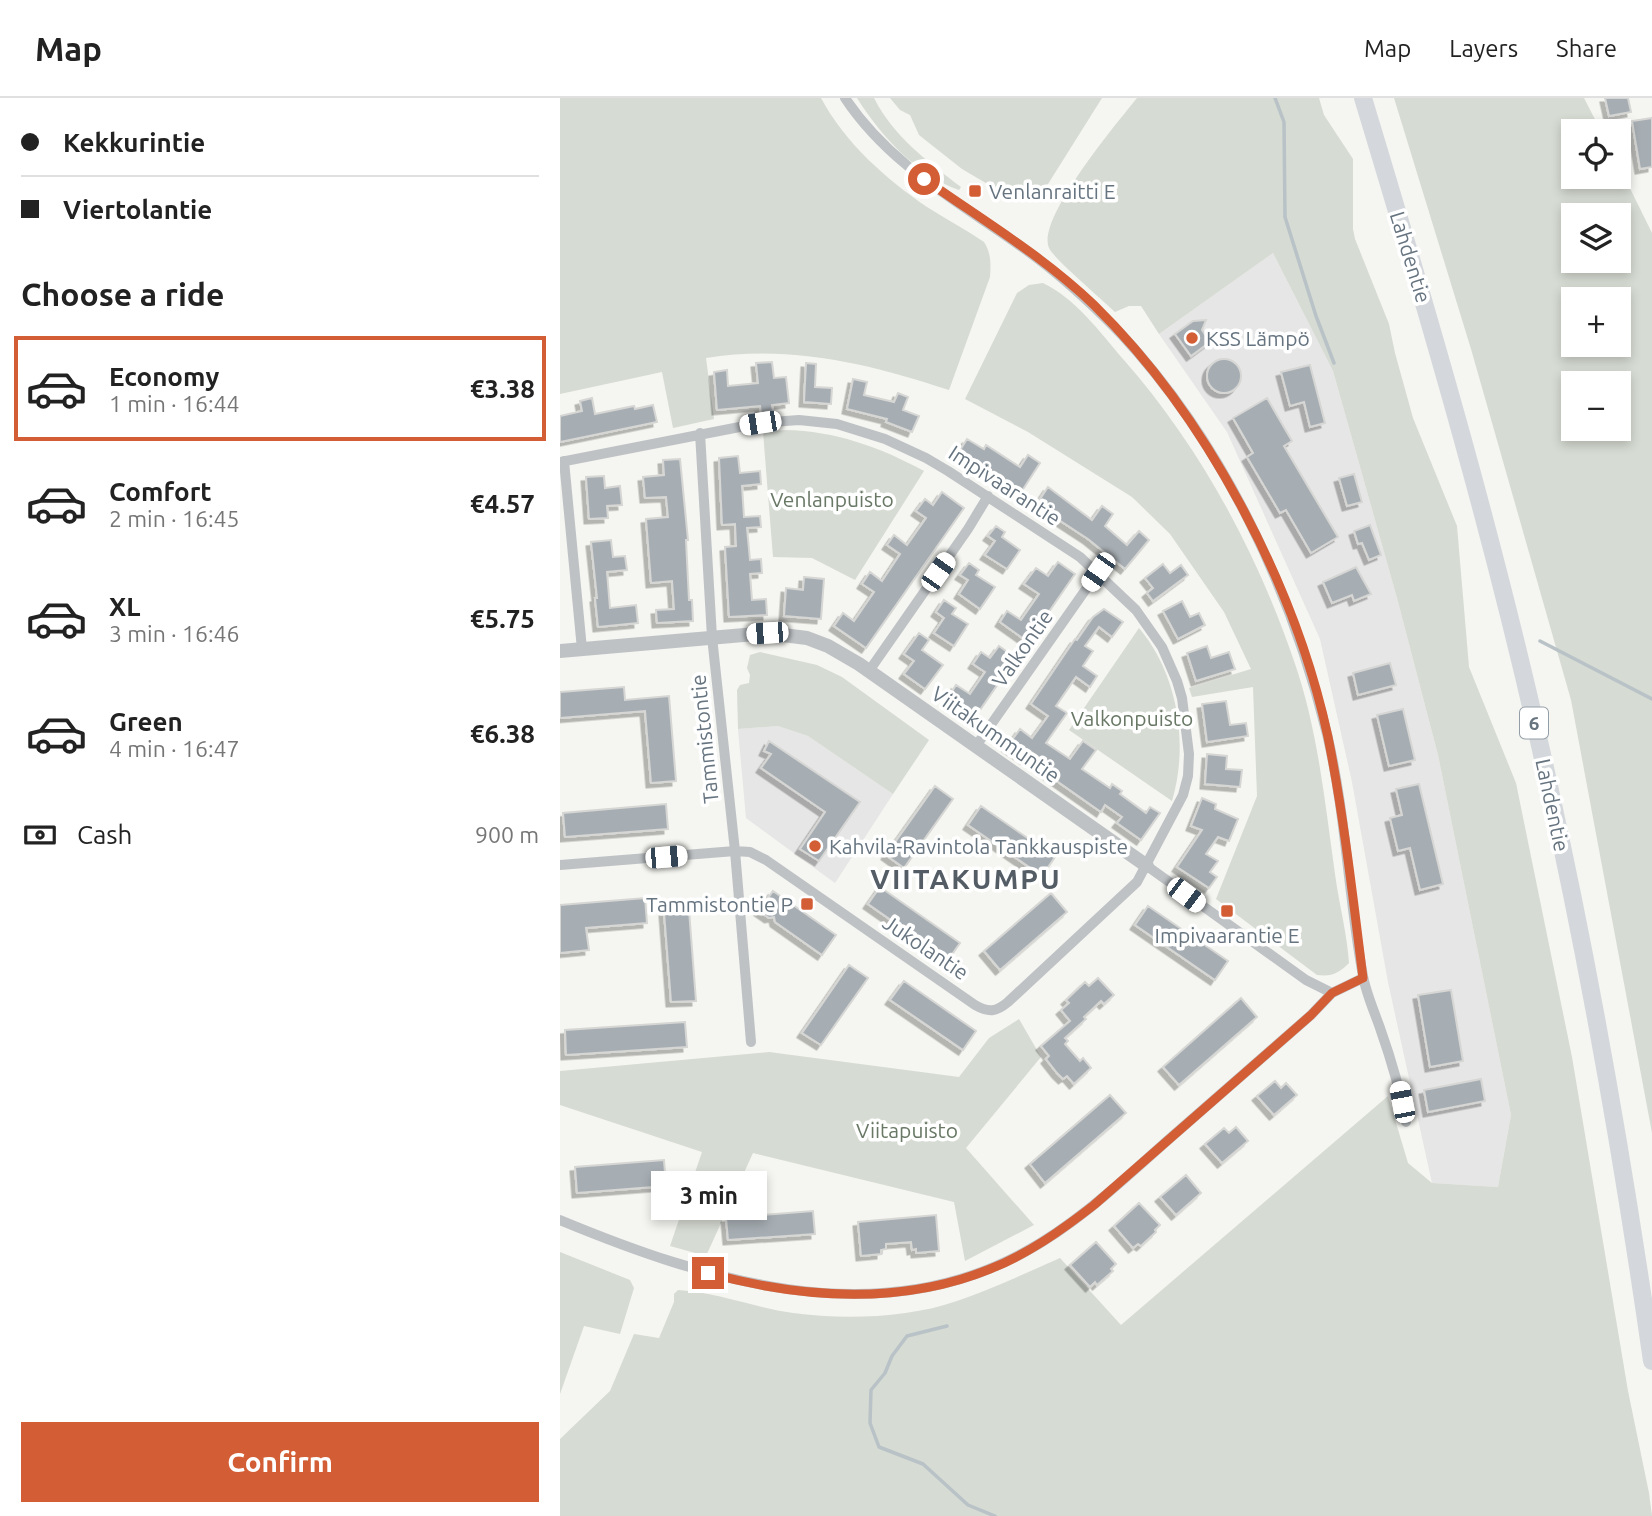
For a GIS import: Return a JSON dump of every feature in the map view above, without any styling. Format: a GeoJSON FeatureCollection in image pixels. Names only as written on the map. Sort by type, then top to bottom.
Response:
{"type":"FeatureCollection","features":[{"type":"Feature","properties":{"kind":"highway","name":"Lahdentie"},"geometry":{"type":"LineString","coordinates":[[1363,98],[1438,348],[1509,615],[1547,774],[1601,1044],[1652,1361]]}},
{"type":"Feature","properties":{"kind":"street"},"geometry":{"type":"LineString","coordinates":[[845,98],[875,138],[905,165],[1026,250],[1093,304],[1126,339],[1165,388],[1192,424],[1232,488],[1285,599],[1306,659],[1327,734],[1340,804],[1363,978],[1399,1083],[1406,1122]]}},
{"type":"Feature","properties":{"kind":"street","name":"Impivaarantie"},"geometry":{"type":"LineString","coordinates":[[562,462],[700,433],[778,421],[837,424],[885,439],[926,458],[1080,556],[1136,610],[1163,647],[1177,681],[1185,714],[1188,776],[1183,795],[1147,866]]}},
{"type":"Feature","properties":{"kind":"street","name":"Tammistontie"},"geometry":{"type":"LineString","coordinates":[[700,433],[712,637],[735,851],[751,1042]]}},
{"type":"Feature","properties":{"kind":"street"},"geometry":{"type":"LineString","coordinates":[[562,462],[582,649]]}},
{"type":"Feature","properties":{"kind":"street"},"geometry":{"type":"LineString","coordinates":[[869,671],[988,496]]}},
{"type":"Feature","properties":{"kind":"street","name":"Valkontie"},"geometry":{"type":"LineString","coordinates":[[976,746],[1098,572]]}},
{"type":"Feature","properties":{"kind":"street","name":"Viitakummuntie"},"geometry":{"type":"LineString","coordinates":[[560,651],[767,633],[807,638],[828,646],[869,671],[1306,980],[1332,993]]}},
{"type":"Feature","properties":{"kind":"street","name":"Jukolantie"},"geometry":{"type":"LineString","coordinates":[[560,865],[750,852],[766,860],[983,1010],[990,1012],[1008,1002],[1137,882],[1147,866]]}},
{"type":"Feature","properties":{"kind":"street"},"geometry":{"type":"LineString","coordinates":[[560,1220],[690,1269],[774,1289],[858,1295],[907,1291],[960,1279],[990,1269],[1023,1253],[1094,1205],[1311,1015],[1332,993],[1363,978]]}},
{"type":"Feature","properties":{"kind":"shaded area"},"geometry":{"type":"Polygon","coordinates":[[[1273,253],[1333,371],[1438,755],[1511,1115],[1498,1187],[1432,1183],[1388,982],[1352,782],[1320,639],[1227,432],[1159,334],[1273,253]]]}},
{"type":"Feature","properties":{"kind":"shaded area"},"geometry":{"type":"Polygon","coordinates":[[[778,726],[808,736],[893,794],[835,883],[746,818],[738,729],[778,726]]]}},
{"type":"Feature","properties":{"kind":"green space"},"geometry":{"type":"Polygon","coordinates":[[[560,98],[821,98],[854,145],[882,172],[927,207],[977,237],[986,246],[990,258],[990,277],[949,390],[860,365],[768,353],[706,358],[714,419],[673,428],[662,372],[560,394],[560,98]]]}},
{"type":"Feature","properties":{"kind":"green space"},"geometry":{"type":"Polygon","coordinates":[[[857,98],[874,98],[901,136],[961,187],[959,190],[928,175],[901,153],[857,98]]]}},
{"type":"Feature","properties":{"kind":"green space"},"geometry":{"type":"Polygon","coordinates":[[[890,98],[1102,98],[1043,192],[1018,202],[962,169],[919,135],[910,115],[900,110],[890,98]]]}},
{"type":"Feature","properties":{"kind":"green space"},"geometry":{"type":"Polygon","coordinates":[[[1137,98],[1319,98],[1324,115],[1353,159],[1355,239],[1389,324],[1413,418],[1457,526],[1469,667],[1516,783],[1572,1057],[1628,1391],[1652,1516],[560,1516],[560,1439],[610,1391],[634,1334],[659,1338],[674,1302],[674,1294],[678,1290],[793,1313],[876,1316],[938,1307],[996,1286],[1060,1258],[1121,1325],[1388,1096],[1408,1163],[1432,1183],[1498,1187],[1511,1115],[1438,755],[1333,371],[1273,253],[1159,334],[1141,306],[1129,306],[1115,312],[1049,248],[1048,234],[1066,194],[1137,98]]]}},
{"type":"Feature","properties":{"kind":"green space"},"geometry":{"type":"Polygon","coordinates":[[[1394,98],[1584,98],[1595,119],[1561,119],[1561,189],[1630,189],[1652,233],[1652,1133],[1571,700],[1471,349],[1394,98]]]}},
{"type":"Feature","properties":{"kind":"green space"},"geometry":{"type":"Polygon","coordinates":[[[1043,283],[1066,298],[1086,316],[1177,427],[1244,540],[1279,620],[1309,713],[1324,794],[1349,963],[1335,974],[1317,975],[1216,899],[1257,796],[1253,687],[1192,697],[1189,688],[1251,669],[1224,612],[1170,534],[1132,497],[1028,432],[965,399],[1017,293],[1029,285],[1043,283]]]}},
{"type":"Feature","properties":{"kind":"green space","name":"Venlanpuisto"},"geometry":{"type":"Polygon","coordinates":[[[785,430],[822,433],[857,442],[924,471],[855,580],[812,558],[773,557],[763,432],[785,430]]]}},
{"type":"Feature","properties":{"kind":"green space","name":"Valkonpuisto"},"geometry":{"type":"Polygon","coordinates":[[[1139,628],[1163,666],[1176,710],[1180,756],[1172,801],[1069,730],[1139,628]]]}},
{"type":"Feature","properties":{"kind":"green space"},"geometry":{"type":"Polygon","coordinates":[[[760,652],[817,665],[842,677],[929,740],[893,794],[808,736],[778,726],[738,729],[737,690],[740,685],[749,683],[747,668],[750,655],[760,652]]]}},
{"type":"Feature","properties":{"kind":"green space","name":"Viitapuisto"},"geometry":{"type":"Polygon","coordinates":[[[1019,1019],[1041,1057],[966,1148],[1034,1225],[965,1261],[954,1202],[753,1153],[706,1256],[670,1246],[702,1152],[560,1105],[560,1071],[769,1052],[959,1077],[989,1038],[1019,1019]]]}},
{"type":"Feature","properties":{"kind":"green space"},"geometry":{"type":"Polygon","coordinates":[[[560,1252],[630,1280],[634,1288],[620,1334],[584,1326],[560,1394],[560,1252]]]}},
{"type":"Feature","properties":{"kind":"building"},"geometry":{"type":"Polygon","coordinates":[[[1605,98],[1628,98],[1631,112],[1609,116],[1605,98]]]}},
{"type":"Feature","properties":{"kind":"building"},"geometry":{"type":"Polygon","coordinates":[[[1652,118],[1652,167],[1640,169],[1632,121],[1652,118]]]}},
{"type":"Feature","properties":{"kind":"building","name":"KSS Lämpö"},"geometry":{"type":"Polygon","coordinates":[[[1206,320],[1202,330],[1210,342],[1191,356],[1175,334],[1193,321],[1206,320]]]}},
{"type":"Feature","properties":{"kind":"building"},"geometry":{"type":"Polygon","coordinates":[[[1224,359],[1236,364],[1241,376],[1236,388],[1224,393],[1212,388],[1207,376],[1212,364],[1224,359]]]}},
{"type":"Feature","properties":{"kind":"building"},"geometry":{"type":"Polygon","coordinates":[[[772,362],[774,378],[786,377],[789,403],[772,405],[773,411],[761,413],[760,406],[717,410],[714,372],[727,370],[728,386],[758,383],[756,363],[772,362]]]}},
{"type":"Feature","properties":{"kind":"building"},"geometry":{"type":"Polygon","coordinates":[[[806,363],[816,364],[815,387],[832,388],[831,404],[804,402],[806,363]]]}},
{"type":"Feature","properties":{"kind":"building"},"geometry":{"type":"Polygon","coordinates":[[[1310,365],[1325,423],[1310,427],[1304,402],[1290,406],[1281,372],[1310,365]]]}},
{"type":"Feature","properties":{"kind":"building"},"geometry":{"type":"Polygon","coordinates":[[[853,379],[867,382],[864,395],[894,402],[898,393],[908,397],[903,410],[919,416],[912,432],[886,422],[887,419],[847,409],[853,379]]]}},
{"type":"Feature","properties":{"kind":"building"},"geometry":{"type":"Polygon","coordinates":[[[592,398],[595,414],[653,405],[657,422],[560,442],[560,416],[582,411],[580,401],[592,398]]]}},
{"type":"Feature","properties":{"kind":"building"},"geometry":{"type":"Polygon","coordinates":[[[1267,398],[1292,441],[1284,446],[1338,537],[1311,553],[1286,510],[1280,513],[1247,457],[1253,453],[1233,418],[1267,398]]]}},
{"type":"Feature","properties":{"kind":"building"},"geometry":{"type":"Polygon","coordinates":[[[967,439],[984,449],[986,445],[1020,467],[1028,455],[1040,463],[1020,494],[957,455],[967,439]]]}},
{"type":"Feature","properties":{"kind":"building"},"geometry":{"type":"Polygon","coordinates":[[[738,456],[740,473],[760,471],[761,484],[742,486],[744,517],[760,516],[761,527],[747,528],[750,560],[761,559],[762,573],[750,574],[752,600],[766,599],[767,615],[729,617],[725,547],[736,546],[735,524],[722,525],[719,458],[738,456]]]}},
{"type":"Feature","properties":{"kind":"building"},"geometry":{"type":"Polygon","coordinates":[[[680,459],[688,540],[689,600],[692,600],[693,621],[657,623],[656,610],[674,609],[672,581],[651,583],[646,519],[668,517],[666,497],[645,498],[643,477],[664,475],[663,460],[680,459]]]}},
{"type":"Feature","properties":{"kind":"building"},"geometry":{"type":"Polygon","coordinates":[[[1354,474],[1362,502],[1347,506],[1339,478],[1354,474]]]}},
{"type":"Feature","properties":{"kind":"building"},"geometry":{"type":"Polygon","coordinates":[[[604,476],[605,488],[620,486],[622,505],[607,506],[608,518],[589,519],[586,477],[604,476]]]}},
{"type":"Feature","properties":{"kind":"building"},"geometry":{"type":"Polygon","coordinates":[[[1048,487],[1092,520],[1102,506],[1113,514],[1105,526],[1127,545],[1139,531],[1149,540],[1125,569],[1088,539],[1036,505],[1048,487]]]}},
{"type":"Feature","properties":{"kind":"building"},"geometry":{"type":"Polygon","coordinates":[[[942,492],[964,508],[866,648],[834,626],[843,613],[854,621],[874,592],[862,584],[870,572],[882,581],[900,554],[887,545],[894,535],[907,545],[926,518],[916,511],[925,499],[933,505],[942,492]]]}},
{"type":"Feature","properties":{"kind":"building"},"geometry":{"type":"Polygon","coordinates":[[[1370,525],[1381,555],[1369,560],[1362,543],[1358,544],[1354,531],[1370,525]]]}},
{"type":"Feature","properties":{"kind":"building"},"geometry":{"type":"Polygon","coordinates":[[[996,526],[1005,532],[1002,537],[1020,550],[1007,569],[985,555],[995,541],[988,536],[996,526]]]}},
{"type":"Feature","properties":{"kind":"building"},"geometry":{"type":"Polygon","coordinates":[[[611,540],[613,557],[625,556],[627,570],[607,572],[610,608],[636,605],[638,623],[598,627],[591,542],[611,540]]]}},
{"type":"Feature","properties":{"kind":"building"},"geometry":{"type":"Polygon","coordinates":[[[1058,562],[1075,574],[1028,642],[1000,622],[1007,611],[1021,620],[1039,594],[1024,584],[1036,568],[1048,576],[1058,562]]]}},
{"type":"Feature","properties":{"kind":"building"},"geometry":{"type":"Polygon","coordinates":[[[969,563],[979,570],[976,575],[995,587],[980,609],[959,594],[968,580],[960,575],[969,563]]]}},
{"type":"Feature","properties":{"kind":"building"},"geometry":{"type":"Polygon","coordinates":[[[1163,564],[1170,573],[1181,565],[1188,575],[1153,601],[1147,593],[1153,588],[1145,578],[1163,564]]]}},
{"type":"Feature","properties":{"kind":"building"},"geometry":{"type":"Polygon","coordinates":[[[1356,567],[1371,594],[1354,601],[1352,595],[1332,603],[1323,582],[1356,567]]]}},
{"type":"Feature","properties":{"kind":"building"},"geometry":{"type":"Polygon","coordinates":[[[804,577],[824,579],[821,619],[784,616],[786,588],[803,590],[804,577]]]}},
{"type":"Feature","properties":{"kind":"building"},"geometry":{"type":"Polygon","coordinates":[[[944,600],[956,608],[952,614],[968,624],[954,646],[934,633],[944,618],[936,612],[944,600]]]}},
{"type":"Feature","properties":{"kind":"building"},"geometry":{"type":"Polygon","coordinates":[[[1182,601],[1190,617],[1199,613],[1205,625],[1178,639],[1163,611],[1182,601]]]}},
{"type":"Feature","properties":{"kind":"building"},"geometry":{"type":"Polygon","coordinates":[[[1104,609],[1123,622],[1112,637],[1099,627],[1085,646],[1093,651],[1083,666],[1097,676],[1090,687],[1076,677],[1056,706],[1067,713],[1046,743],[1070,759],[1083,741],[1096,750],[1082,769],[1110,788],[1112,784],[1122,791],[1120,794],[1146,813],[1150,807],[1160,813],[1141,840],[1117,823],[1122,817],[1105,805],[1101,812],[1044,772],[1049,765],[1030,751],[1025,759],[1007,747],[1020,729],[1032,738],[1048,716],[1031,704],[1075,639],[1077,640],[1093,617],[1104,609]]]}},
{"type":"Feature","properties":{"kind":"building"},"geometry":{"type":"Polygon","coordinates":[[[919,633],[929,640],[922,650],[943,665],[925,689],[904,674],[914,661],[904,654],[919,633]]]}},
{"type":"Feature","properties":{"kind":"building"},"geometry":{"type":"Polygon","coordinates":[[[999,646],[1016,658],[973,720],[946,701],[956,685],[970,694],[985,672],[973,664],[981,652],[990,658],[999,646]]]}},
{"type":"Feature","properties":{"kind":"building"},"geometry":{"type":"Polygon","coordinates":[[[1207,646],[1211,658],[1229,652],[1235,669],[1196,681],[1187,653],[1207,646]]]}},
{"type":"Feature","properties":{"kind":"building"},"geometry":{"type":"Polygon","coordinates":[[[1390,663],[1396,685],[1358,695],[1353,673],[1390,663]]]}},
{"type":"Feature","properties":{"kind":"building"},"geometry":{"type":"Polygon","coordinates":[[[624,687],[625,700],[669,696],[676,781],[651,783],[645,711],[560,718],[560,692],[624,687]]]}},
{"type":"Feature","properties":{"kind":"building"},"geometry":{"type":"Polygon","coordinates":[[[1226,701],[1230,725],[1246,723],[1248,736],[1207,742],[1202,704],[1226,701]]]}},
{"type":"Feature","properties":{"kind":"building"},"geometry":{"type":"Polygon","coordinates":[[[1403,709],[1415,760],[1389,766],[1377,715],[1403,709]]]}},
{"type":"Feature","properties":{"kind":"building"},"geometry":{"type":"Polygon","coordinates":[[[769,741],[860,802],[819,861],[800,849],[825,812],[761,768],[771,754],[764,751],[769,741]]]}},
{"type":"Feature","properties":{"kind":"building"},"geometry":{"type":"Polygon","coordinates":[[[1207,754],[1227,756],[1226,769],[1242,770],[1240,787],[1205,784],[1207,754]]]}},
{"type":"Feature","properties":{"kind":"building"},"geometry":{"type":"Polygon","coordinates":[[[1419,784],[1443,884],[1420,890],[1410,848],[1398,851],[1390,818],[1402,815],[1396,789],[1419,784]]]}},
{"type":"Feature","properties":{"kind":"building"},"geometry":{"type":"Polygon","coordinates":[[[935,786],[953,799],[904,868],[886,855],[935,786]]]}},
{"type":"Feature","properties":{"kind":"building"},"geometry":{"type":"Polygon","coordinates":[[[1202,798],[1216,804],[1215,809],[1238,819],[1229,841],[1218,837],[1206,854],[1218,861],[1210,872],[1217,877],[1209,888],[1177,867],[1202,830],[1191,826],[1202,798]]]}},
{"type":"Feature","properties":{"kind":"building"},"geometry":{"type":"Polygon","coordinates":[[[666,804],[668,829],[565,837],[563,813],[666,804]]]}},
{"type":"Feature","properties":{"kind":"building"},"geometry":{"type":"Polygon","coordinates":[[[981,806],[1055,857],[1042,876],[968,825],[981,806]]]}},
{"type":"Feature","properties":{"kind":"building"},"geometry":{"type":"Polygon","coordinates":[[[880,887],[960,943],[948,960],[868,904],[880,887]]]}},
{"type":"Feature","properties":{"kind":"building"},"geometry":{"type":"Polygon","coordinates":[[[773,891],[836,935],[822,955],[775,922],[774,917],[769,918],[759,911],[773,891]]]}},
{"type":"Feature","properties":{"kind":"building"},"geometry":{"type":"Polygon","coordinates":[[[1051,893],[1067,912],[1000,970],[984,951],[1051,893]]]}},
{"type":"Feature","properties":{"kind":"building"},"geometry":{"type":"Polygon","coordinates":[[[645,898],[647,923],[586,928],[589,950],[560,953],[560,905],[645,898]]]}},
{"type":"Feature","properties":{"kind":"building"},"geometry":{"type":"Polygon","coordinates":[[[1148,906],[1228,961],[1215,980],[1135,925],[1148,906]]]}},
{"type":"Feature","properties":{"kind":"building"},"geometry":{"type":"Polygon","coordinates":[[[689,910],[696,1001],[671,1002],[664,912],[689,910]]]}},
{"type":"Feature","properties":{"kind":"building"},"geometry":{"type":"Polygon","coordinates":[[[849,965],[868,978],[821,1045],[802,1033],[849,965]]]}},
{"type":"Feature","properties":{"kind":"building"},"geometry":{"type":"Polygon","coordinates":[[[1098,978],[1114,995],[1104,1004],[1101,1001],[1065,1038],[1068,1041],[1065,1044],[1080,1061],[1083,1058],[1091,1068],[1074,1084],[1067,1076],[1063,1079],[1057,1073],[1046,1059],[1049,1056],[1041,1046],[1070,1021],[1061,1010],[1069,1003],[1066,1000],[1085,982],[1089,986],[1098,978]]]}},
{"type":"Feature","properties":{"kind":"building"},"geometry":{"type":"Polygon","coordinates":[[[904,981],[976,1031],[963,1050],[890,1000],[904,981]]]}},
{"type":"Feature","properties":{"kind":"building"},"geometry":{"type":"Polygon","coordinates":[[[1451,990],[1463,1061],[1430,1067],[1418,995],[1451,990]]]}},
{"type":"Feature","properties":{"kind":"building"},"geometry":{"type":"Polygon","coordinates":[[[1241,998],[1257,1017],[1179,1085],[1163,1067],[1241,998]]]}},
{"type":"Feature","properties":{"kind":"building"},"geometry":{"type":"Polygon","coordinates":[[[685,1022],[687,1047],[566,1055],[565,1030],[685,1022]]]}},
{"type":"Feature","properties":{"kind":"building"},"geometry":{"type":"Polygon","coordinates":[[[1481,1079],[1485,1101],[1428,1112],[1424,1090],[1481,1079]]]}},
{"type":"Feature","properties":{"kind":"building"},"geometry":{"type":"Polygon","coordinates":[[[1275,1081],[1281,1088],[1286,1083],[1297,1095],[1274,1115],[1257,1096],[1275,1081]]]}},
{"type":"Feature","properties":{"kind":"building"},"geometry":{"type":"Polygon","coordinates":[[[1110,1095],[1126,1113],[1045,1183],[1030,1164],[1110,1095]]]}},
{"type":"Feature","properties":{"kind":"building"},"geometry":{"type":"Polygon","coordinates":[[[1236,1127],[1248,1141],[1222,1163],[1205,1144],[1224,1128],[1229,1133],[1236,1127]]]}},
{"type":"Feature","properties":{"kind":"building"},"geometry":{"type":"Polygon","coordinates":[[[664,1160],[666,1186],[577,1193],[575,1167],[664,1160]]]}},
{"type":"Feature","properties":{"kind":"building"},"geometry":{"type":"Polygon","coordinates":[[[1186,1175],[1201,1193],[1176,1215],[1160,1197],[1186,1175]]]}},
{"type":"Feature","properties":{"kind":"building"},"geometry":{"type":"Polygon","coordinates":[[[1139,1203],[1160,1225],[1141,1246],[1138,1244],[1133,1248],[1114,1226],[1139,1203]]]}},
{"type":"Feature","properties":{"kind":"building"},"geometry":{"type":"Polygon","coordinates":[[[813,1211],[815,1234],[728,1240],[726,1218],[813,1211]]]}},
{"type":"Feature","properties":{"kind":"building"},"geometry":{"type":"Polygon","coordinates":[[[936,1215],[939,1251],[916,1253],[916,1249],[912,1250],[911,1242],[886,1244],[886,1249],[881,1250],[881,1254],[861,1256],[858,1222],[936,1215]]]}},
{"type":"Feature","properties":{"kind":"building"},"geometry":{"type":"Polygon","coordinates":[[[1096,1242],[1116,1264],[1111,1269],[1113,1271],[1097,1285],[1095,1282],[1090,1287],[1070,1265],[1096,1242]]]}},
{"type":"Feature","properties":{"kind":"waterway"},"geometry":{"type":"LineString","coordinates":[[1275,98],[1284,122],[1285,217],[1316,316],[1334,363]]}},
{"type":"Feature","properties":{"kind":"waterway"},"geometry":{"type":"LineString","coordinates":[[1540,641],[1652,699]]}},
{"type":"Feature","properties":{"kind":"waterway"},"geometry":{"type":"LineString","coordinates":[[947,1326],[907,1336],[892,1356],[885,1373],[871,1390],[870,1423],[879,1447],[923,1464],[968,1505],[995,1516]]}},
{"type":"Feature","properties":{"kind":"place","name":"Venlanraitti E"},"geometry":{"type":"Point","coordinates":[975,191]}},
{"type":"Feature","properties":{"kind":"place","name":"KSS Lämpö"},"geometry":{"type":"Point","coordinates":[1192,338]}},
{"type":"Feature","properties":{"kind":"place","name":"Kahvila-Ravintola Tankkauspiste"},"geometry":{"type":"Point","coordinates":[815,846]}},
{"type":"Feature","properties":{"kind":"place","name":"Tammistontie P"},"geometry":{"type":"Point","coordinates":[807,904]}},
{"type":"Feature","properties":{"kind":"place","name":"Impivaarantie E"},"geometry":{"type":"Point","coordinates":[1227,911]}},
{"type":"Feature","properties":{"kind":"district","name":"VIITAKUMPU"},"geometry":{"type":"Point","coordinates":[966,878]}},
{"type":"Feature","properties":{"kind":"route"},"geometry":{"type":"LineString","coordinates":[[708,1273],[774,1289],[858,1295],[907,1291],[951,1282],[990,1269],[1023,1253],[1076,1220],[1311,1015],[1332,993],[1363,978],[1340,804],[1327,734],[1306,659],[1285,599],[1232,488],[1192,424],[1165,388],[1126,339],[1093,304],[1026,250],[924,179]]}}]}
